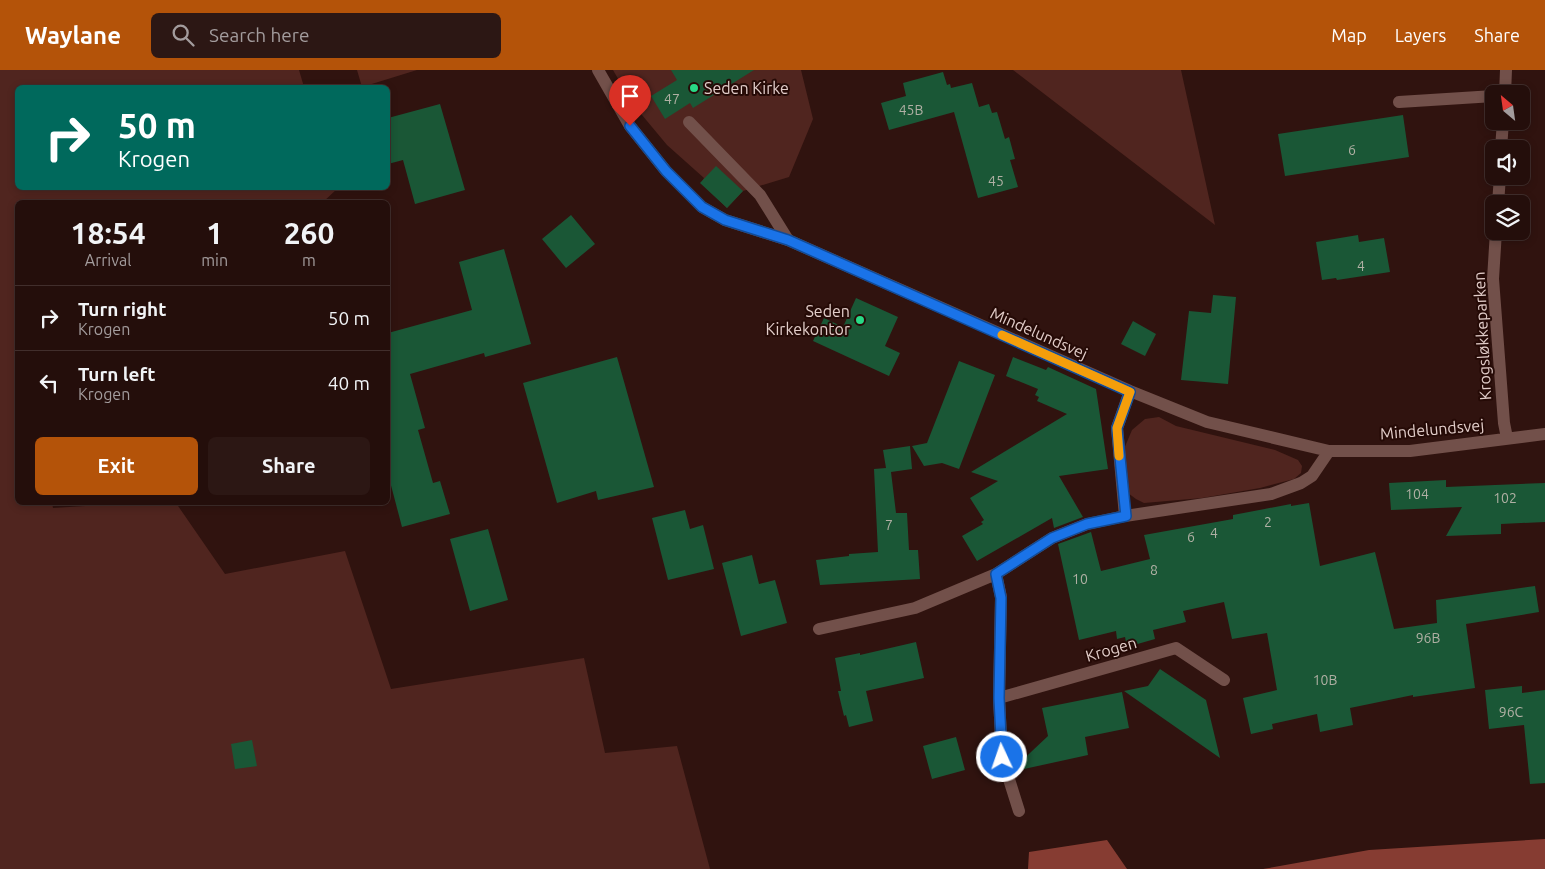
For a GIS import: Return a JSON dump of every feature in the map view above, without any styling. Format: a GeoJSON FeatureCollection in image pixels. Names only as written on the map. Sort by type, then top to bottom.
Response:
{"type":"FeatureCollection","features":[{"type":"Feature","properties":{"kind":"street","name":"Mindelundsvej"},"geometry":{"type":"LineString","coordinates":[[598,70],[630,126],[666,171],[702,207],[725,220],[788,240],[1130,392],[1207,422],[1329,451],[1410,451],[1545,434]]}},
{"type":"Feature","properties":{"kind":"street"},"geometry":{"type":"LineString","coordinates":[[1505,85],[1506,70]]}},
{"type":"Feature","properties":{"kind":"street"},"geometry":{"type":"LineString","coordinates":[[1399,102],[1485,97]]}},
{"type":"Feature","properties":{"kind":"street"},"geometry":{"type":"LineString","coordinates":[[689,122],[760,195],[788,240]]}},
{"type":"Feature","properties":{"kind":"street","name":"Krogsløkkeparken"},"geometry":{"type":"LineString","coordinates":[[1496,240],[1494,279],[1506,438]]}},
{"type":"Feature","properties":{"kind":"street"},"geometry":{"type":"LineString","coordinates":[[1126,516],[1117,428],[1130,392]]}},
{"type":"Feature","properties":{"kind":"street"},"geometry":{"type":"LineString","coordinates":[[819,629],[915,608],[996,574],[1052,538],[1087,524],[1126,516],[1272,494],[1306,480],[1315,473],[1329,451]]}},
{"type":"Feature","properties":{"kind":"street"},"geometry":{"type":"LineString","coordinates":[[996,574],[1001,598],[999,698],[1002,757],[1019,811]]}},
{"type":"Feature","properties":{"kind":"street","name":"Krogen"},"geometry":{"type":"LineString","coordinates":[[999,698],[1176,648],[1224,680]]}},
{"type":"Feature","properties":{"kind":"shaded area"},"geometry":{"type":"Polygon","coordinates":[[[0,70],[299,70],[303,85],[15,85],[15,190],[336,190],[325,200],[15,200],[15,505],[52,505],[53,508],[101,505],[177,505],[225,574],[345,551],[391,689],[584,658],[605,753],[677,746],[710,869],[0,869],[0,70]]]}},
{"type":"Feature","properties":{"kind":"shaded area"},"geometry":{"type":"Polygon","coordinates":[[[357,70],[417,70],[368,85],[361,85],[357,70]]]}},
{"type":"Feature","properties":{"kind":"shaded area"},"geometry":{"type":"Polygon","coordinates":[[[613,70],[801,70],[813,119],[789,177],[743,191],[727,208],[701,183],[704,178],[667,145],[632,103],[613,70]]]}},
{"type":"Feature","properties":{"kind":"shaded area"},"geometry":{"type":"Polygon","coordinates":[[[1013,70],[1181,70],[1215,225],[1013,70]]]}},
{"type":"Feature","properties":{"kind":"shaded area"},"geometry":{"type":"Polygon","coordinates":[[[1159,417],[1176,426],[1275,450],[1298,460],[1302,466],[1301,473],[1294,479],[1260,488],[1202,498],[1144,503],[1128,493],[1124,449],[1132,430],[1145,419],[1159,417]]]}},
{"type":"Feature","properties":{"kind":"shaded area"},"geometry":{"type":"Polygon","coordinates":[[[1545,839],[1545,869],[1263,869],[1369,850],[1545,839]]]}},
{"type":"Feature","properties":{"kind":"shaded area"},"geometry":{"type":"Polygon","coordinates":[[[1107,840],[1127,869],[1028,869],[1029,852],[1107,840]]]}},
{"type":"Feature","properties":{"kind":"building","name":"Seden Kirke"},"geometry":{"type":"Polygon","coordinates":[[[671,70],[754,70],[693,108],[690,103],[665,119],[651,96],[677,80],[671,70]]]}},
{"type":"Feature","properties":{"kind":"building"},"geometry":{"type":"Polygon","coordinates":[[[943,72],[947,85],[950,84],[951,88],[972,83],[979,107],[989,104],[992,113],[997,112],[1005,139],[1009,137],[1015,159],[1010,160],[1018,187],[978,198],[954,112],[889,130],[881,103],[906,96],[903,83],[943,72]]]}},
{"type":"Feature","properties":{"kind":"building"},"geometry":{"type":"Polygon","coordinates":[[[440,104],[465,190],[415,204],[403,160],[390,163],[390,117],[440,104]]]}},
{"type":"Feature","properties":{"kind":"building"},"geometry":{"type":"Polygon","coordinates":[[[1403,115],[1409,157],[1285,176],[1278,134],[1403,115]]]}},
{"type":"Feature","properties":{"kind":"building"},"geometry":{"type":"Polygon","coordinates":[[[716,166],[743,191],[727,208],[700,183],[716,166]]]}},
{"type":"Feature","properties":{"kind":"building"},"geometry":{"type":"Polygon","coordinates":[[[571,215],[595,244],[566,268],[542,239],[571,215]]]}},
{"type":"Feature","properties":{"kind":"building"},"geometry":{"type":"Polygon","coordinates":[[[1358,235],[1359,242],[1384,238],[1390,272],[1337,280],[1336,278],[1322,280],[1316,242],[1358,235]]]}},
{"type":"Feature","properties":{"kind":"building"},"geometry":{"type":"Polygon","coordinates":[[[504,249],[531,344],[485,357],[484,353],[410,374],[425,428],[418,430],[433,483],[440,481],[450,514],[402,527],[390,482],[390,332],[472,310],[459,262],[504,249]]]}},
{"type":"Feature","properties":{"kind":"building"},"geometry":{"type":"Polygon","coordinates":[[[1213,295],[1236,297],[1228,384],[1181,380],[1189,311],[1211,313],[1213,295]]]}},
{"type":"Feature","properties":{"kind":"building"},"geometry":{"type":"Polygon","coordinates":[[[856,298],[898,317],[885,346],[900,353],[889,376],[813,341],[824,318],[843,327],[856,298]]]}},
{"type":"Feature","properties":{"kind":"building"},"geometry":{"type":"Polygon","coordinates":[[[1133,321],[1156,334],[1145,356],[1121,344],[1133,321]]]}},
{"type":"Feature","properties":{"kind":"building"},"geometry":{"type":"Polygon","coordinates":[[[617,357],[654,487],[598,500],[596,491],[557,503],[523,383],[617,357]]]}},
{"type":"Feature","properties":{"kind":"building"},"geometry":{"type":"Polygon","coordinates":[[[1013,357],[1046,370],[1048,367],[1096,389],[1108,469],[1059,476],[1083,517],[1054,528],[1052,518],[977,561],[962,536],[983,524],[981,522],[984,520],[970,498],[998,481],[971,472],[1067,414],[1037,401],[1039,397],[1035,395],[1038,389],[1006,376],[1013,357]]]}},
{"type":"Feature","properties":{"kind":"building"},"geometry":{"type":"Polygon","coordinates":[[[959,361],[995,375],[959,469],[942,463],[924,466],[912,446],[927,443],[959,361]]]}},
{"type":"Feature","properties":{"kind":"building"},"geometry":{"type":"Polygon","coordinates":[[[910,446],[912,469],[891,472],[896,513],[907,513],[909,550],[918,550],[920,579],[820,585],[816,560],[849,556],[849,554],[878,552],[874,469],[886,468],[883,450],[910,446]]]}},
{"type":"Feature","properties":{"kind":"building"},"geometry":{"type":"Polygon","coordinates":[[[1446,480],[1446,487],[1545,483],[1545,522],[1501,524],[1501,534],[1446,536],[1462,507],[1391,510],[1389,483],[1446,480]]]}},
{"type":"Feature","properties":{"kind":"building"},"geometry":{"type":"Polygon","coordinates":[[[1309,503],[1320,566],[1375,552],[1394,629],[1437,623],[1436,600],[1535,586],[1539,612],[1466,624],[1475,688],[1413,697],[1413,695],[1350,708],[1353,725],[1320,732],[1317,714],[1272,724],[1273,729],[1251,734],[1243,698],[1277,690],[1267,633],[1232,639],[1224,602],[1183,611],[1186,622],[1153,630],[1155,639],[1127,647],[1125,637],[1117,639],[1116,631],[1079,640],[1058,544],[1091,532],[1101,571],[1150,559],[1144,535],[1233,519],[1233,515],[1291,504],[1291,506],[1309,503]]]}},
{"type":"Feature","properties":{"kind":"building"},"geometry":{"type":"Polygon","coordinates":[[[685,510],[690,529],[703,525],[714,569],[668,580],[652,518],[685,510]]]}},
{"type":"Feature","properties":{"kind":"building"},"geometry":{"type":"Polygon","coordinates":[[[488,529],[508,600],[470,611],[450,539],[488,529]]]}},
{"type":"Feature","properties":{"kind":"building"},"geometry":{"type":"Polygon","coordinates":[[[752,555],[759,584],[775,580],[787,623],[741,636],[722,563],[752,555]]]}},
{"type":"Feature","properties":{"kind":"building"},"geometry":{"type":"Polygon","coordinates":[[[916,642],[924,678],[866,691],[873,721],[849,727],[846,715],[844,716],[838,691],[841,691],[835,658],[860,653],[860,655],[916,642]]]}},
{"type":"Feature","properties":{"kind":"building"},"geometry":{"type":"Polygon","coordinates":[[[1160,669],[1206,700],[1220,758],[1124,691],[1148,686],[1160,669]]]}},
{"type":"Feature","properties":{"kind":"building"},"geometry":{"type":"Polygon","coordinates":[[[1522,686],[1522,693],[1545,690],[1545,783],[1530,784],[1524,725],[1489,729],[1485,690],[1522,686]]]}},
{"type":"Feature","properties":{"kind":"building"},"geometry":{"type":"Polygon","coordinates":[[[1122,692],[1129,728],[1085,737],[1088,755],[1015,771],[1014,768],[1048,736],[1042,708],[1122,692]]]}},
{"type":"Feature","properties":{"kind":"building"},"geometry":{"type":"Polygon","coordinates":[[[956,737],[965,770],[932,779],[923,746],[956,737]]]}},
{"type":"Feature","properties":{"kind":"building"},"geometry":{"type":"Polygon","coordinates":[[[252,740],[257,766],[235,769],[231,744],[252,740]]]}},
{"type":"Feature","properties":{"kind":"slow traffic"},"geometry":{"type":"LineString","coordinates":[[1002,335],[1130,392],[1117,428],[1119,456]]}},
{"type":"Feature","properties":{"kind":"place","name":"Seden Kirke"},"geometry":{"type":"Point","coordinates":[694,88]}},
{"type":"Feature","properties":{"kind":"place","name":"Seden Kirkekontor"},"geometry":{"type":"Point","coordinates":[860,320]}},
{"type":"Feature","properties":{"kind":"route"},"geometry":{"type":"LineString","coordinates":[[630,126],[666,171],[702,207],[725,220],[788,240],[1130,392],[1117,428],[1126,516],[1087,524],[1052,538],[996,574],[1001,598],[999,698],[1002,757]]}}]}
